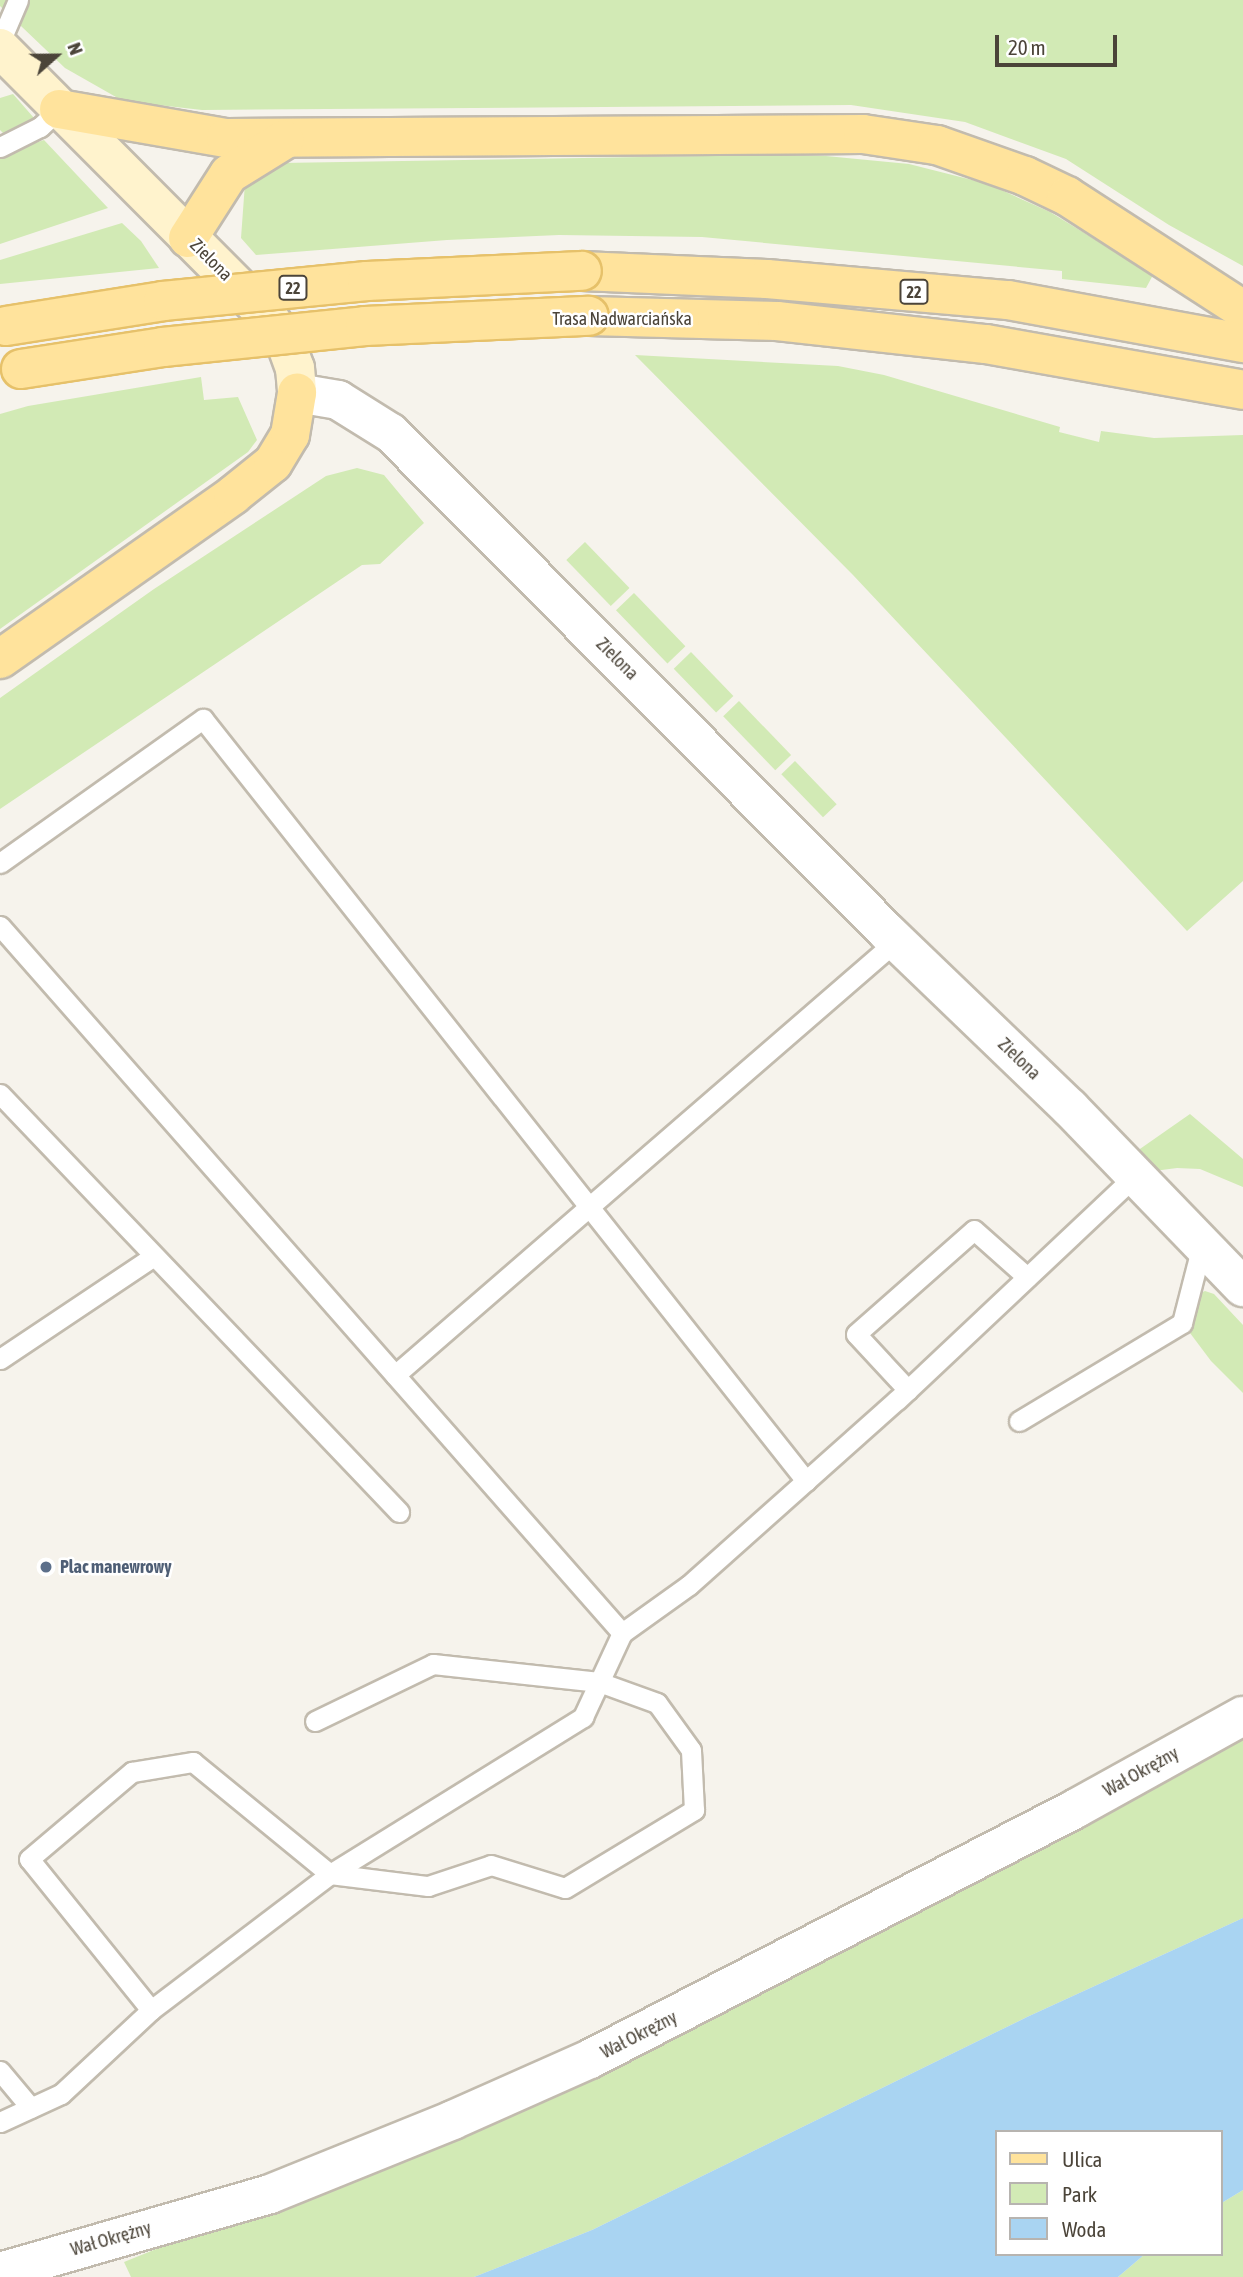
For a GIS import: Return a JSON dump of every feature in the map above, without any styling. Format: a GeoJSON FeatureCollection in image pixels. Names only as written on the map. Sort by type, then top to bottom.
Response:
{"type":"FeatureCollection","features":[{"type":"Feature","properties":{"kind":"main road"},"geometry":{"type":"LineString","coordinates":[[59,109],[115,117],[197,135],[285,139],[863,134],[937,145],[1025,176],[1067,196],[1243,310]]}},
{"type":"Feature","properties":{"kind":"main road"},"geometry":{"type":"LineString","coordinates":[[188,238],[229,174],[285,139]]}},
{"type":"Feature","properties":{"kind":"main road","name":"22"},"geometry":{"type":"LineString","coordinates":[[3,326],[163,301],[368,281],[582,271],[767,279],[1008,300],[1243,343]]}},
{"type":"Feature","properties":{"kind":"main road","name":"Trasa Nadwarciańska"},"geometry":{"type":"LineString","coordinates":[[10,371],[163,347],[365,326],[589,316],[777,321],[986,344],[1243,390]]}},
{"type":"Feature","properties":{"kind":"main road"},"geometry":{"type":"LineString","coordinates":[[0,659],[273,463],[290,435],[297,393]]}},
{"type":"Feature","properties":{"kind":"street","name":"Zielona"},"geometry":{"type":"LineString","coordinates":[[0,48],[269,318],[285,341],[295,368],[297,393],[338,400],[391,433],[896,940],[1070,1108],[1243,1287]]}},
{"type":"Feature","properties":{"kind":"street","name":"Wał Okrężny"},"geometry":{"type":"LineString","coordinates":[[0,2272],[270,2194],[453,2120],[578,2065],[766,1971],[908,1892],[1075,1809],[1243,1716]]}},
{"type":"Feature","properties":{"kind":"lane"},"geometry":{"type":"LineString","coordinates":[[0,42],[18,0]]}},
{"type":"Feature","properties":{"kind":"lane"},"geometry":{"type":"LineString","coordinates":[[0,147],[40,127],[59,109]]}},
{"type":"Feature","properties":{"kind":"lane"},"geometry":{"type":"LineString","coordinates":[[0,863],[203,719],[806,1481]]}},
{"type":"Feature","properties":{"kind":"lane"},"geometry":{"type":"LineString","coordinates":[[0,926],[622,1633]]}},
{"type":"Feature","properties":{"kind":"lane"},"geometry":{"type":"LineString","coordinates":[[395,1375],[896,940]]}},
{"type":"Feature","properties":{"kind":"lane"},"geometry":{"type":"LineString","coordinates":[[0,1094],[399,1512]]}},
{"type":"Feature","properties":{"kind":"lane"},"geometry":{"type":"LineString","coordinates":[[0,2122],[61,2094],[151,2010],[330,1874],[583,1717],[622,1633],[689,1585],[806,1481],[908,1390],[1135,1176]]}},
{"type":"Feature","properties":{"kind":"lane"},"geometry":{"type":"LineString","coordinates":[[908,1390],[856,1334],[974,1230],[1027,1277]]}},
{"type":"Feature","properties":{"kind":"lane"},"geometry":{"type":"LineString","coordinates":[[1019,1421],[1182,1323],[1202,1245]]}},
{"type":"Feature","properties":{"kind":"lane"},"geometry":{"type":"LineString","coordinates":[[0,1359],[154,1256]]}},
{"type":"Feature","properties":{"kind":"lane"},"geometry":{"type":"LineString","coordinates":[[151,2010],[29,1859],[132,1772],[193,1762],[330,1874],[428,1886],[491,1865],[565,1888],[694,1810],[691,1751],[657,1703],[599,1682],[433,1664],[315,1720]]}},
{"type":"Feature","properties":{"kind":"lane"},"geometry":{"type":"LineString","coordinates":[[0,2071],[31,2108]]}},
{"type":"Feature","properties":{"kind":"green space"},"geometry":{"type":"Polygon","coordinates":[[[0,0],[1243,0],[1243,266],[1169,225],[1066,159],[965,122],[851,105],[202,110],[123,101],[65,68],[0,6],[0,0]]]}},
{"type":"Feature","properties":{"kind":"green space"},"geometry":{"type":"Polygon","coordinates":[[[13,94],[34,118],[6,136],[0,130],[0,98],[13,94]]]}},
{"type":"Feature","properties":{"kind":"green space"},"geometry":{"type":"Polygon","coordinates":[[[44,140],[108,208],[0,244],[0,155],[44,140]]]}},
{"type":"Feature","properties":{"kind":"green space"},"geometry":{"type":"Polygon","coordinates":[[[826,156],[909,164],[988,184],[1050,212],[1153,275],[1146,288],[1062,279],[1062,271],[702,237],[559,235],[447,240],[256,255],[241,238],[245,183],[281,163],[826,156]]]}},
{"type":"Feature","properties":{"kind":"green space"},"geometry":{"type":"Polygon","coordinates":[[[122,223],[141,241],[159,268],[0,284],[0,260],[122,223]]]}},
{"type":"Feature","properties":{"kind":"green space"},"geometry":{"type":"Polygon","coordinates":[[[635,355],[838,366],[884,375],[1060,427],[1059,432],[1099,442],[1101,431],[1154,438],[1243,435],[1243,881],[1187,931],[853,575],[635,355]]]}},
{"type":"Feature","properties":{"kind":"green space"},"geometry":{"type":"Polygon","coordinates":[[[201,377],[204,400],[238,397],[257,440],[248,452],[0,629],[0,414],[28,406],[201,377]]]}},
{"type":"Feature","properties":{"kind":"green space"},"geometry":{"type":"Polygon","coordinates":[[[357,468],[384,475],[424,523],[380,564],[362,565],[0,809],[0,698],[154,589],[326,476],[357,468]]]}},
{"type":"Feature","properties":{"kind":"green space"},"geometry":{"type":"Polygon","coordinates":[[[585,542],[629,588],[611,606],[566,560],[585,542]]]}},
{"type":"Feature","properties":{"kind":"green space"},"geometry":{"type":"Polygon","coordinates":[[[634,593],[685,646],[667,664],[616,610],[634,593]]]}},
{"type":"Feature","properties":{"kind":"green space"},"geometry":{"type":"Polygon","coordinates":[[[691,652],[733,696],[716,713],[674,669],[691,652]]]}},
{"type":"Feature","properties":{"kind":"green space"},"geometry":{"type":"Polygon","coordinates":[[[739,701],[791,755],[775,770],[723,716],[739,701]]]}},
{"type":"Feature","properties":{"kind":"green space"},"geometry":{"type":"Polygon","coordinates":[[[795,761],[837,804],[823,817],[781,774],[795,761]]]}},
{"type":"Feature","properties":{"kind":"green space"},"geometry":{"type":"Polygon","coordinates":[[[1190,1114],[1243,1159],[1243,1187],[1200,1169],[1154,1171],[1137,1151],[1190,1114]]]}},
{"type":"Feature","properties":{"kind":"green space"},"geometry":{"type":"Polygon","coordinates":[[[1205,1291],[1214,1294],[1243,1325],[1243,1393],[1211,1361],[1184,1325],[1197,1311],[1189,1298],[1205,1291]]]}},
{"type":"Feature","properties":{"kind":"green space"},"geometry":{"type":"Polygon","coordinates":[[[1243,1734],[1243,1918],[1027,2017],[592,2230],[474,2277],[131,2277],[124,2262],[531,2098],[1243,1734]]]}},
{"type":"Feature","properties":{"kind":"green space"},"geometry":{"type":"Polygon","coordinates":[[[1243,2190],[1243,2277],[1118,2277],[1143,2256],[1222,2256],[1222,2203],[1243,2190]]]}},
{"type":"Feature","properties":{"kind":"water"},"geometry":{"type":"Polygon","coordinates":[[[1243,1918],[1243,2190],[1222,2203],[1222,2130],[995,2130],[995,2256],[1143,2256],[1118,2277],[474,2277],[592,2230],[1027,2017],[1243,1918]]]}},
{"type":"Feature","properties":{"kind":"place","name":"Plac manewrowy"},"geometry":{"type":"Point","coordinates":[46,1567]}}]}
